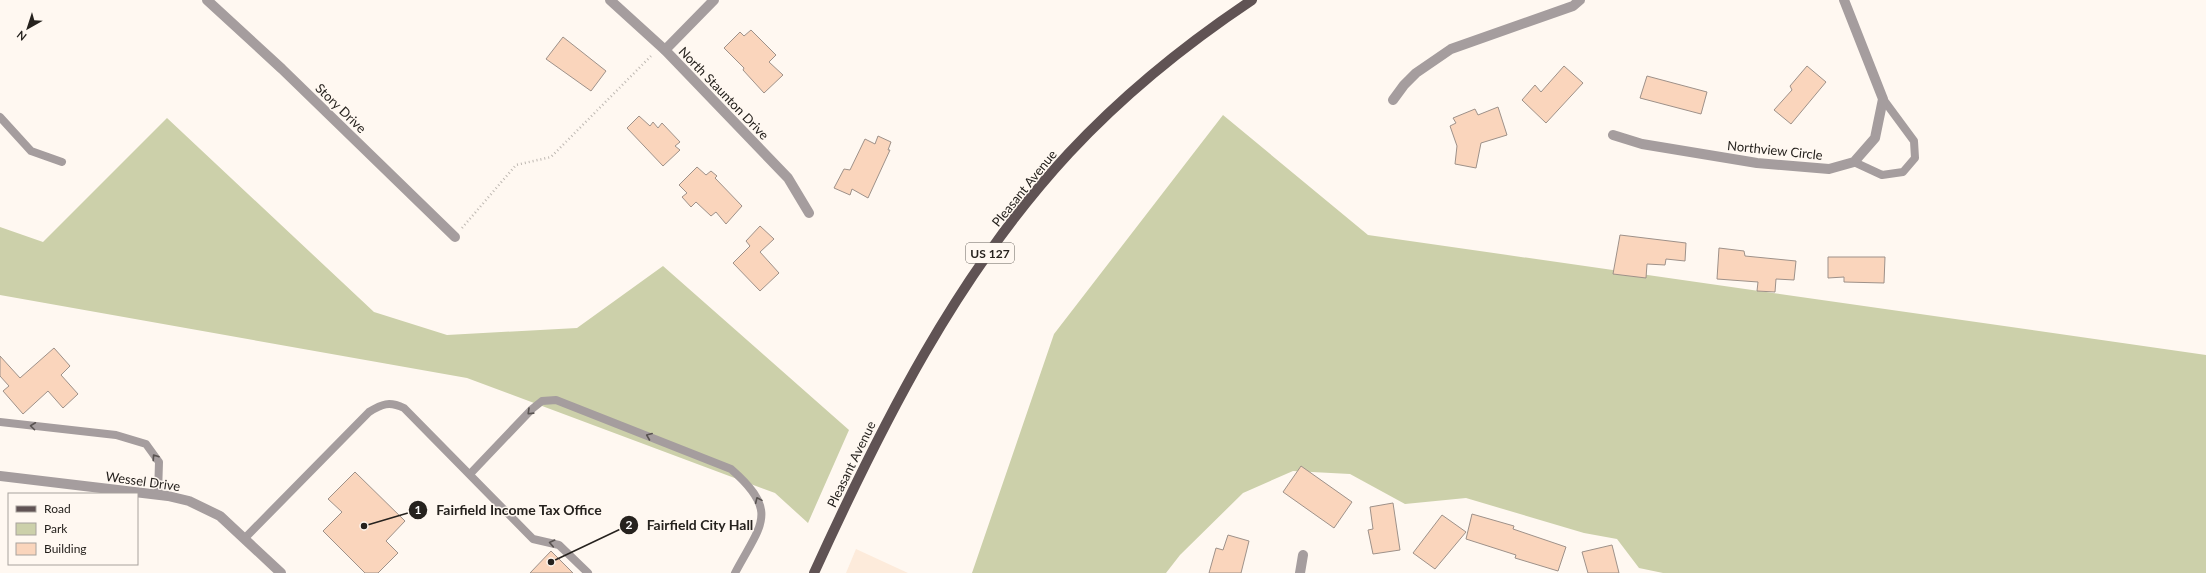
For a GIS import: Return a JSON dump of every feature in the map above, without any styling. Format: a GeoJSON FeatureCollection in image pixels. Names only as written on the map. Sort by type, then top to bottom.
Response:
{"type":"FeatureCollection","features":[{"type":"Feature","properties":{"kind":"main road","name":"Pleasant Avenue"},"geometry":{"type":"LineString","coordinates":[[814,573],[840,517],[902,393],[962,291],[1012,222],[1069,153],[1130,94],[1220,21],[1252,0]]}},
{"type":"Feature","properties":{"kind":"street","name":"Story Drive"},"geometry":{"type":"LineString","coordinates":[[207,0],[282,69],[455,237]]}},
{"type":"Feature","properties":{"kind":"street","name":"North Staunton Drive"},"geometry":{"type":"LineString","coordinates":[[610,0],[665,50],[788,178],[808,213]]}},
{"type":"Feature","properties":{"kind":"street"},"geometry":{"type":"LineString","coordinates":[[665,50],[714,0]]}},
{"type":"Feature","properties":{"kind":"street"},"geometry":{"type":"LineString","coordinates":[[1393,100],[1404,84],[1416,73],[1451,49],[1572,6],[1580,0]]}},
{"type":"Feature","properties":{"kind":"street"},"geometry":{"type":"LineString","coordinates":[[1844,0],[1884,99],[1875,138],[1854,162]]}},
{"type":"Feature","properties":{"kind":"street","name":"Northview Circle"},"geometry":{"type":"LineString","coordinates":[[1614,135],[1642,144],[1757,163],[1829,169],[1854,162]]}},
{"type":"Feature","properties":{"kind":"street","name":"Wessel Drive"},"geometry":{"type":"LineString","coordinates":[[0,476],[158,494],[190,501],[220,516],[281,573]]}},
{"type":"Feature","properties":{"kind":"street"},"geometry":{"type":"LineString","coordinates":[[1300,573],[1303,555]]}},
{"type":"Feature","properties":{"kind":"lane"},"geometry":{"type":"LineString","coordinates":[[1854,162],[1882,175],[1903,172],[1915,158],[1914,141],[1884,99]]}},
{"type":"Feature","properties":{"kind":"lane"},"geometry":{"type":"LineString","coordinates":[[0,117],[31,151],[62,162]]}},
{"type":"Feature","properties":{"kind":"lane"},"geometry":{"type":"LineString","coordinates":[[470,474],[532,409],[542,401],[556,400],[731,469],[746,482],[762,508],[762,522],[735,573]]}},
{"type":"Feature","properties":{"kind":"lane"},"geometry":{"type":"LineString","coordinates":[[245,538],[369,412],[381,405],[393,403],[404,408],[533,539],[559,545],[588,573]]}},
{"type":"Feature","properties":{"kind":"lane"},"geometry":{"type":"LineString","coordinates":[[0,422],[116,435],[146,444],[158,462],[158,494]]}},
{"type":"Feature","properties":{"kind":"path"},"geometry":{"type":"LineString","coordinates":[[455,237],[516,165],[551,157],[650,56],[665,50]]}},
{"type":"Feature","properties":{"kind":"shaded area"},"geometry":{"type":"Polygon","coordinates":[[[856,549],[908,573],[846,573],[856,549]]]}},
{"type":"Feature","properties":{"kind":"green space"},"geometry":{"type":"Polygon","coordinates":[[[1223,115],[1368,235],[2206,355],[2206,573],[1663,573],[1639,568],[1617,539],[1584,533],[1466,498],[1405,504],[1350,474],[1293,471],[1243,493],[1180,555],[1166,573],[972,573],[1054,334],[1223,115]]]}},
{"type":"Feature","properties":{"kind":"green space"},"geometry":{"type":"Polygon","coordinates":[[[167,118],[374,312],[447,335],[577,328],[663,266],[849,430],[808,523],[775,493],[467,378],[0,295],[0,227],[43,242],[167,118]]]}},
{"type":"Feature","properties":{"kind":"building"},"geometry":{"type":"Polygon","coordinates":[[[751,30],[776,55],[769,62],[783,75],[764,93],[743,70],[744,68],[724,48],[740,32],[744,36],[751,30]]]}},
{"type":"Feature","properties":{"kind":"building"},"geometry":{"type":"Polygon","coordinates":[[[563,37],[606,71],[591,91],[546,59],[563,37]]]}},
{"type":"Feature","properties":{"kind":"building"},"geometry":{"type":"Polygon","coordinates":[[[1564,66],[1583,83],[1546,123],[1522,100],[1535,85],[1541,92],[1564,66]]]}},
{"type":"Feature","properties":{"kind":"building"},"geometry":{"type":"Polygon","coordinates":[[[1807,66],[1826,82],[1791,124],[1774,110],[1792,90],[1790,86],[1807,66]]]}},
{"type":"Feature","properties":{"kind":"building"},"geometry":{"type":"Polygon","coordinates":[[[1647,76],[1707,92],[1701,114],[1640,98],[1647,76]]]}},
{"type":"Feature","properties":{"kind":"building"},"geometry":{"type":"Polygon","coordinates":[[[1498,107],[1507,135],[1481,143],[1476,168],[1455,164],[1457,146],[1450,126],[1456,123],[1453,118],[1475,109],[1478,115],[1498,107]]]}},
{"type":"Feature","properties":{"kind":"building"},"geometry":{"type":"Polygon","coordinates":[[[639,116],[650,126],[653,122],[658,128],[662,123],[680,142],[675,146],[680,150],[663,166],[627,128],[639,116]]]}},
{"type":"Feature","properties":{"kind":"building"},"geometry":{"type":"Polygon","coordinates":[[[878,136],[891,142],[888,150],[890,150],[868,198],[852,189],[850,195],[834,188],[844,169],[850,170],[865,139],[875,144],[878,136]]]}},
{"type":"Feature","properties":{"kind":"building"},"geometry":{"type":"Polygon","coordinates":[[[697,167],[706,175],[711,171],[717,176],[715,178],[742,206],[726,224],[716,212],[711,216],[696,202],[691,207],[682,197],[687,193],[679,185],[697,167]]]}},
{"type":"Feature","properties":{"kind":"building"},"geometry":{"type":"Polygon","coordinates":[[[760,226],[774,239],[760,252],[779,273],[760,291],[733,263],[750,246],[746,241],[760,226]]]}},
{"type":"Feature","properties":{"kind":"building"},"geometry":{"type":"Polygon","coordinates":[[[1620,235],[1686,243],[1685,261],[1666,259],[1665,265],[1647,264],[1646,278],[1613,274],[1620,235]]]}},
{"type":"Feature","properties":{"kind":"building"},"geometry":{"type":"Polygon","coordinates":[[[1719,248],[1744,251],[1745,256],[1796,261],[1794,280],[1776,279],[1775,292],[1757,291],[1758,282],[1717,279],[1719,248]]]}},
{"type":"Feature","properties":{"kind":"building"},"geometry":{"type":"Polygon","coordinates":[[[1828,257],[1885,257],[1884,283],[1844,282],[1844,277],[1828,278],[1828,257]]]}},
{"type":"Feature","properties":{"kind":"building"},"geometry":{"type":"Polygon","coordinates":[[[54,348],[70,366],[61,375],[78,394],[63,408],[48,391],[23,414],[3,391],[9,386],[0,376],[0,356],[20,378],[54,348]]]}},
{"type":"Feature","properties":{"kind":"building"},"geometry":{"type":"Polygon","coordinates":[[[1301,466],[1352,502],[1334,528],[1283,492],[1301,466]]]}},
{"type":"Feature","properties":{"kind":"building"},"geometry":{"type":"Polygon","coordinates":[[[355,472],[405,521],[386,541],[398,553],[378,573],[365,573],[323,531],[342,512],[328,499],[355,472]]]}},
{"type":"Feature","properties":{"kind":"building"},"geometry":{"type":"Polygon","coordinates":[[[1393,503],[1400,550],[1373,554],[1368,530],[1373,529],[1370,507],[1393,503]]]}},
{"type":"Feature","properties":{"kind":"building"},"geometry":{"type":"Polygon","coordinates":[[[1472,514],[1514,526],[1513,529],[1566,547],[1558,571],[1515,558],[1516,555],[1466,539],[1472,514]]]}},
{"type":"Feature","properties":{"kind":"building"},"geometry":{"type":"Polygon","coordinates":[[[1442,515],[1466,532],[1435,569],[1413,553],[1442,515]]]}},
{"type":"Feature","properties":{"kind":"building"},"geometry":{"type":"Polygon","coordinates":[[[1228,535],[1249,541],[1241,573],[1209,573],[1216,548],[1223,550],[1228,535]]]}},
{"type":"Feature","properties":{"kind":"building"},"geometry":{"type":"Polygon","coordinates":[[[1612,545],[1619,573],[1588,573],[1582,552],[1612,545]]]}},
{"type":"Feature","properties":{"kind":"building"},"geometry":{"type":"Polygon","coordinates":[[[551,551],[573,573],[530,573],[551,551]]]}},
{"type":"Feature","properties":{"kind":"place","name":"Fairfield Income Tax Office"},"geometry":{"type":"Point","coordinates":[364,526]}},
{"type":"Feature","properties":{"kind":"place","name":"Fairfield City Hall"},"geometry":{"type":"Point","coordinates":[551,562]}}]}
